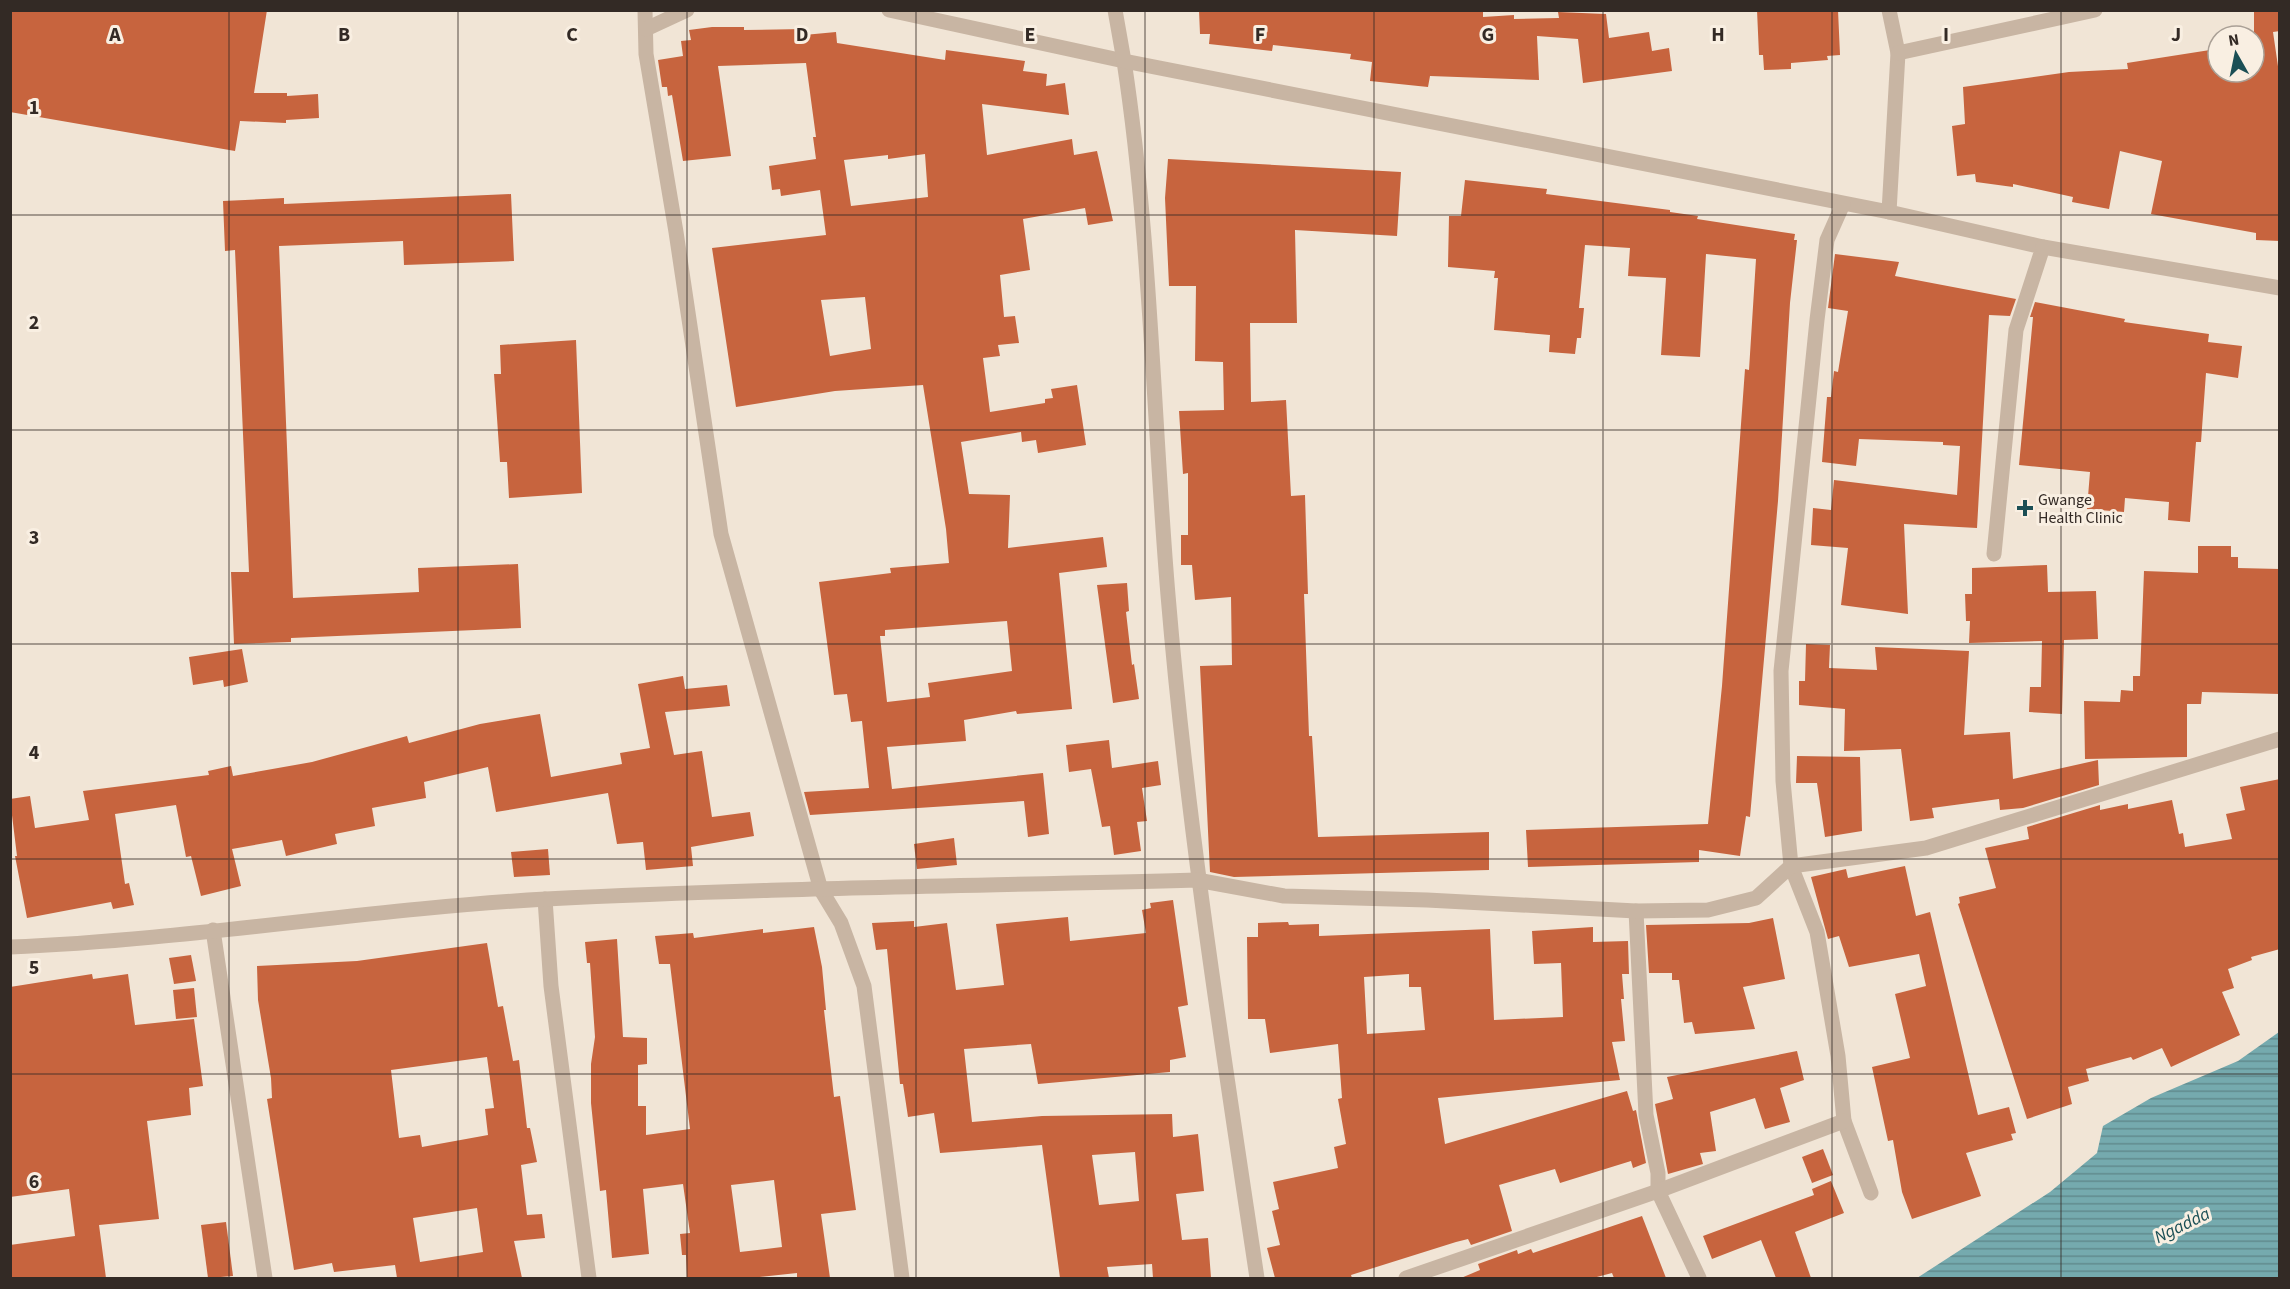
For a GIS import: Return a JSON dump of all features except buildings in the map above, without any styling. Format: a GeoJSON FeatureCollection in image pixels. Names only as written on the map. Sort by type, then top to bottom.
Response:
{"type":"FeatureCollection","features":[{"type":"Feature","properties":{"kind":"street"},"geometry":{"type":"LineString","coordinates":[[645,10],[646,54],[678,244],[720,534],[820,890],[841,923],[864,986],[902,1278]]}},
{"type":"Feature","properties":{"kind":"street"},"geometry":{"type":"LineString","coordinates":[[646,28],[687,10]]}},
{"type":"Feature","properties":{"kind":"street"},"geometry":{"type":"LineString","coordinates":[[889,10],[1124,61],[1889,212],[2043,247],[2280,288]]}},
{"type":"Feature","properties":{"kind":"street"},"geometry":{"type":"LineString","coordinates":[[1115,10],[1136,141],[1168,595],[1197,880],[1257,1278]]}},
{"type":"Feature","properties":{"kind":"street"},"geometry":{"type":"LineString","coordinates":[[1888,10],[1898,54],[1889,212]]}},
{"type":"Feature","properties":{"kind":"street"},"geometry":{"type":"LineString","coordinates":[[1898,54],[2095,10]]}},
{"type":"Feature","properties":{"kind":"street"},"geometry":{"type":"LineString","coordinates":[[1844,204],[1827,240],[1817,320],[1781,671],[1784,781],[1791,866],[1816,932],[1838,1056],[1844,1121],[1871,1193]]}},
{"type":"Feature","properties":{"kind":"street"},"geometry":{"type":"LineString","coordinates":[[1994,554],[2016,330],[2043,247]]}},
{"type":"Feature","properties":{"kind":"street"},"geometry":{"type":"LineString","coordinates":[[10,947],[82,944],[344,916],[545,900],[1197,880],[1284,896],[1427,900],[1636,911],[1708,910],[1756,898],[1791,866],[1926,848],[2280,739]]}},
{"type":"Feature","properties":{"kind":"street"},"geometry":{"type":"LineString","coordinates":[[545,900],[552,997],[589,1278]]}},
{"type":"Feature","properties":{"kind":"street"},"geometry":{"type":"LineString","coordinates":[[1636,911],[1647,1115],[1658,1173],[1658,1191],[1699,1278]]}},
{"type":"Feature","properties":{"kind":"street"},"geometry":{"type":"LineString","coordinates":[[213,930],[266,1278]]}},
{"type":"Feature","properties":{"kind":"street"},"geometry":{"type":"LineString","coordinates":[[1406,1278],[1658,1191],[1844,1121]]}},
{"type":"Feature","properties":{"kind":"water","name":"Ngadda"},"geometry":{"type":"Polygon","coordinates":[[[2279,1032],[2279,1278],[1917,1278],[2050,1192],[2097,1153],[2103,1126],[2151,1098],[2238,1061],[2279,1032]]]}},
{"type":"Feature","properties":{"kind":"place","name":"Gwange Health Clinic"},"geometry":{"type":"Point","coordinates":[2025,508]}}]}
